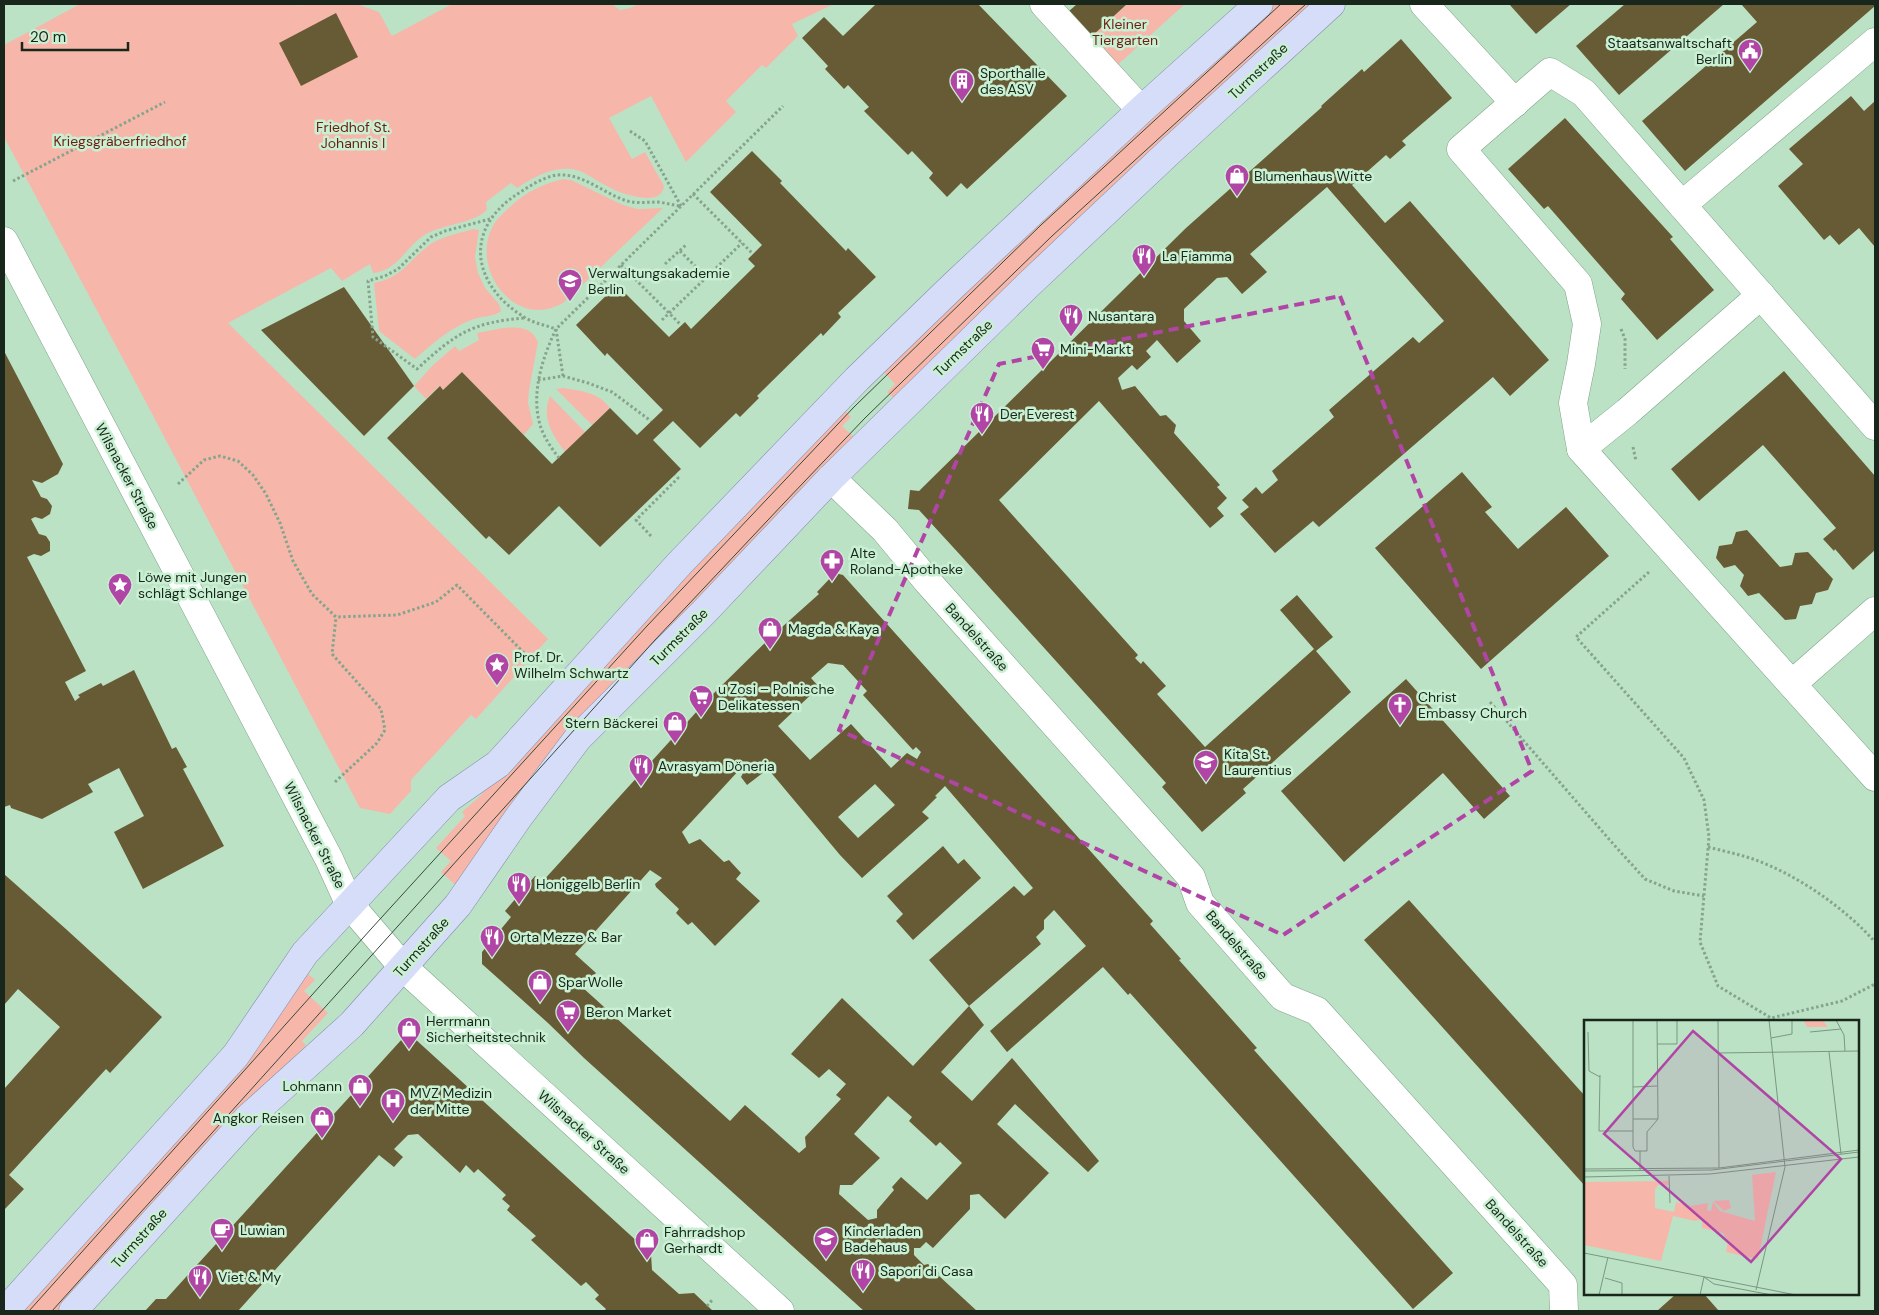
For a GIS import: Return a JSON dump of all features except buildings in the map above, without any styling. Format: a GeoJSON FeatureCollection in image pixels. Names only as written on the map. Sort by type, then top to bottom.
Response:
{"type":"FeatureCollection","features":[{"type":"Feature","properties":{"kind":"main road"},"geometry":{"type":"LineString","coordinates":[[5,1311],[236,1055],[305,953],[449,798],[498,764],[680,564],[857,379],[954,285],[1141,110],[1258,4]]}},
{"type":"Feature","properties":{"kind":"main road","name":"Turmstraße"},"geometry":{"type":"LineString","coordinates":[[73,1311],[248,1118],[352,1024],[463,900],[518,818],[578,738],[704,612],[831,478],[1028,286],[1168,153],[1332,4]]}},
{"type":"Feature","properties":{"kind":"street"},"geometry":{"type":"LineString","coordinates":[[1044,4],[1141,110]]}},
{"type":"Feature","properties":{"kind":"street"},"geometry":{"type":"LineString","coordinates":[[1424,4],[1515,103]]}},
{"type":"Feature","properties":{"kind":"street"},"geometry":{"type":"LineString","coordinates":[[1682,205],[1875,42]]}},
{"type":"Feature","properties":{"kind":"street"},"geometry":{"type":"LineString","coordinates":[[1875,426],[1584,92],[1550,72],[1461,149],[1578,284],[1587,324],[1582,364],[1572,403],[1581,449],[1875,777]]}},
{"type":"Feature","properties":{"kind":"street","name":"Wilsnacker Straße"},"geometry":{"type":"LineString","coordinates":[[4,241],[329,859],[350,905],[403,967],[780,1311]]}},
{"type":"Feature","properties":{"kind":"street"},"geometry":{"type":"LineString","coordinates":[[1581,449],[1627,412],[1760,295]]}},
{"type":"Feature","properties":{"kind":"street","name":"Bandelstraße"},"geometry":{"type":"LineString","coordinates":[[831,478],[885,530],[928,582],[1191,877],[1200,903],[1283,997],[1317,1011],[1563,1285],[1564,1311]]}},
{"type":"Feature","properties":{"kind":"street"},"geometry":{"type":"LineString","coordinates":[[1792,684],[1875,611]]}},
{"type":"Feature","properties":{"kind":"path"},"geometry":{"type":"LineString","coordinates":[[14,181],[165,102]]}},
{"type":"Feature","properties":{"kind":"path"},"geometry":{"type":"LineString","coordinates":[[558,458],[541,428],[537,407],[538,380],[546,350],[556,329],[783,106]]}},
{"type":"Feature","properties":{"kind":"path"},"geometry":{"type":"LineString","coordinates":[[630,131],[646,141],[681,206]]}},
{"type":"Feature","properties":{"kind":"path"},"geometry":{"type":"LineString","coordinates":[[556,329],[526,318],[514,310],[492,289],[484,273],[481,256],[483,237],[490,219],[505,204],[539,182],[556,175],[573,176],[626,201],[658,202],[681,206]]}},
{"type":"Feature","properties":{"kind":"path"},"geometry":{"type":"LineString","coordinates":[[693,194],[753,254]]}},
{"type":"Feature","properties":{"kind":"path"},"geometry":{"type":"LineString","coordinates":[[490,219],[445,231],[431,237],[398,269],[385,276],[368,281],[373,336],[417,370],[455,337],[479,325],[526,318]]}},
{"type":"Feature","properties":{"kind":"path"},"geometry":{"type":"LineString","coordinates":[[662,320],[742,243]]}},
{"type":"Feature","properties":{"kind":"path"},"geometry":{"type":"LineString","coordinates":[[665,264],[687,244]]}},
{"type":"Feature","properties":{"kind":"path"},"geometry":{"type":"LineString","coordinates":[[680,251],[706,278]]}},
{"type":"Feature","properties":{"kind":"path"},"geometry":{"type":"LineString","coordinates":[[621,265],[681,325]]}},
{"type":"Feature","properties":{"kind":"path"},"geometry":{"type":"LineString","coordinates":[[1618,321],[1624,339],[1627,412],[1637,465]]}},
{"type":"Feature","properties":{"kind":"path"},"geometry":{"type":"LineString","coordinates":[[556,329],[563,376]]}},
{"type":"Feature","properties":{"kind":"path"},"geometry":{"type":"LineString","coordinates":[[538,380],[563,376],[612,392],[651,421]]}},
{"type":"Feature","properties":{"kind":"path"},"geometry":{"type":"LineString","coordinates":[[178,484],[204,460],[220,456],[238,461],[253,474],[266,494],[280,523],[293,561],[312,594],[336,617],[398,615],[436,602],[457,585],[534,663]]}},
{"type":"Feature","properties":{"kind":"path"},"geometry":{"type":"LineString","coordinates":[[651,536],[636,520],[678,478],[675,475]]}},
{"type":"Feature","properties":{"kind":"path"},"geometry":{"type":"LineString","coordinates":[[1653,529],[1656,565],[1576,637],[1684,758],[1704,800],[1709,837],[1700,942],[1718,986],[1771,1018],[1842,1002],[1875,984]]}},
{"type":"Feature","properties":{"kind":"path"},"geometry":{"type":"LineString","coordinates":[[335,782],[377,743],[385,730],[381,709],[332,654],[336,617]]}},
{"type":"Feature","properties":{"kind":"path"},"geometry":{"type":"LineString","coordinates":[[1490,702],[1645,879],[1674,891],[1704,896]]}},
{"type":"Feature","properties":{"kind":"path"},"geometry":{"type":"LineString","coordinates":[[1708,847],[1753,859],[1792,877],[1829,900],[1862,927],[1875,942]]}},
{"type":"Feature","properties":{"kind":"path"},"geometry":{"type":"LineString","coordinates":[[708,1306],[713,1300]]}},
{"type":"Feature","properties":{"kind":"highlighted area"},"geometry":{"type":"Polygon","coordinates":[[[1340,296],[1532,771],[1283,935],[839,730],[999,364],[1340,296]]]}},
{"type":"Feature","properties":{"kind":"green space"},"geometry":{"type":"Polygon","coordinates":[[[80,4],[299,4],[301,6],[304,4],[357,4],[379,12],[392,36],[452,4],[612,4],[620,10],[638,4],[834,4],[792,24],[798,36],[766,68],[762,65],[726,101],[736,112],[686,162],[651,96],[609,118],[632,159],[645,152],[664,186],[662,192],[658,195],[647,198],[635,197],[608,187],[575,170],[550,171],[517,188],[511,183],[486,202],[487,209],[476,217],[426,234],[389,268],[373,273],[370,264],[342,281],[331,268],[228,323],[548,639],[476,719],[471,715],[411,780],[411,791],[390,814],[360,808],[4,137],[4,45],[80,4]]]}},
{"type":"Feature","properties":{"kind":"green space","name":"Kleiner Tiergarten"},"geometry":{"type":"Polygon","coordinates":[[[1127,4],[1185,4],[1114,68],[1091,37],[1127,4]]]}},
{"type":"Feature","properties":{"kind":"green space"},"geometry":{"type":"Polygon","coordinates":[[[1269,4],[1318,4],[897,401],[887,392],[895,384],[881,369],[1269,4]]]}},
{"type":"Feature","properties":{"kind":"green space"},"geometry":{"type":"Polygon","coordinates":[[[563,179],[571,180],[623,205],[638,209],[663,208],[563,303],[545,309],[528,309],[513,302],[501,291],[492,276],[487,259],[488,241],[496,221],[517,200],[549,183],[563,179]]]}},
{"type":"Feature","properties":{"kind":"green space"},"geometry":{"type":"Polygon","coordinates":[[[473,229],[479,230],[475,257],[478,273],[485,288],[499,304],[501,311],[458,326],[415,359],[379,331],[374,283],[400,272],[432,243],[473,229]]]}},
{"type":"Feature","properties":{"kind":"green space"},"geometry":{"type":"Polygon","coordinates":[[[503,328],[528,330],[538,342],[528,403],[533,424],[524,435],[462,372],[443,390],[439,386],[426,399],[414,386],[433,365],[455,346],[459,351],[479,340],[477,333],[503,328]]]}},
{"type":"Feature","properties":{"kind":"green space"},"geometry":{"type":"Polygon","coordinates":[[[563,388],[595,395],[610,408],[592,425],[556,389],[563,388]]]}},
{"type":"Feature","properties":{"kind":"green space"},"geometry":{"type":"Polygon","coordinates":[[[550,396],[585,432],[565,452],[552,432],[547,419],[550,396]]]}},
{"type":"Feature","properties":{"kind":"green space"},"geometry":{"type":"Polygon","coordinates":[[[842,407],[851,417],[842,426],[857,440],[461,890],[441,872],[451,861],[436,848],[465,816],[462,812],[479,797],[647,610],[842,407]]]}},
{"type":"Feature","properties":{"kind":"green space"},"geometry":{"type":"Polygon","coordinates":[[[304,970],[315,980],[304,991],[328,1013],[302,1041],[306,1045],[63,1311],[16,1311],[304,970]]]}},
{"type":"Feature","properties":{"kind":"tram line"},"geometry":{"type":"LineString","coordinates":[[29,1311],[371,929],[647,626],[854,407],[1041,225],[1281,4]]}},
{"type":"Feature","properties":{"kind":"tram line"},"geometry":{"type":"LineString","coordinates":[[52,1311],[655,640],[865,418],[1052,236],[1306,4]]}},
{"type":"Feature","properties":{"kind":"place","name":"Staatsanwaltschaft Berlin"},"geometry":{"type":"Point","coordinates":[1750,72]}},
{"type":"Feature","properties":{"kind":"place","name":"Sporthalle des ASV"},"geometry":{"type":"Point","coordinates":[962,102]}},
{"type":"Feature","properties":{"kind":"place","name":"Blumenhaus Witte"},"geometry":{"type":"Point","coordinates":[1237,197]}},
{"type":"Feature","properties":{"kind":"place","name":"La Fiamma"},"geometry":{"type":"Point","coordinates":[1144,277]}},
{"type":"Feature","properties":{"kind":"place","name":"Verwaltungsakademie Berlin"},"geometry":{"type":"Point","coordinates":[570,302]}},
{"type":"Feature","properties":{"kind":"place","name":"Nusantara"},"geometry":{"type":"Point","coordinates":[1071,337]}},
{"type":"Feature","properties":{"kind":"place","name":"Mini-Markt"},"geometry":{"type":"Point","coordinates":[1043,370]}},
{"type":"Feature","properties":{"kind":"place","name":"Der Everest"},"geometry":{"type":"Point","coordinates":[982,435]}},
{"type":"Feature","properties":{"kind":"place","name":"Alte Roland-Apotheke"},"geometry":{"type":"Point","coordinates":[832,582]}},
{"type":"Feature","properties":{"kind":"place","name":"Löwe mit Jungen schlägt Schlange"},"geometry":{"type":"Point","coordinates":[120,606]}},
{"type":"Feature","properties":{"kind":"place","name":"Magda & Kaya"},"geometry":{"type":"Point","coordinates":[770,650]}},
{"type":"Feature","properties":{"kind":"place","name":"Prof. Dr. Wilhelm Schwartz"},"geometry":{"type":"Point","coordinates":[497,686]}},
{"type":"Feature","properties":{"kind":"place","name":"u Zosi – Polnische Delikatessen"},"geometry":{"type":"Point","coordinates":[701,718]}},
{"type":"Feature","properties":{"kind":"place","name":"Christ Embassy Church"},"geometry":{"type":"Point","coordinates":[1400,726]}},
{"type":"Feature","properties":{"kind":"place","name":"Stern Bäckerei"},"geometry":{"type":"Point","coordinates":[675,744]}},
{"type":"Feature","properties":{"kind":"place","name":"Kita St. Laurentius"},"geometry":{"type":"Point","coordinates":[1206,783]}},
{"type":"Feature","properties":{"kind":"place","name":"Avrasyam Döneria"},"geometry":{"type":"Point","coordinates":[641,787]}},
{"type":"Feature","properties":{"kind":"place","name":"Honiggelb Berlin"},"geometry":{"type":"Point","coordinates":[519,905]}},
{"type":"Feature","properties":{"kind":"place","name":"Orta Mezze & Bar"},"geometry":{"type":"Point","coordinates":[492,958]}},
{"type":"Feature","properties":{"kind":"place","name":"SparWolle"},"geometry":{"type":"Point","coordinates":[540,1003]}},
{"type":"Feature","properties":{"kind":"place","name":"Beron Market"},"geometry":{"type":"Point","coordinates":[568,1033]}},
{"type":"Feature","properties":{"kind":"place","name":"Herrmann Sicherheitstechnik"},"geometry":{"type":"Point","coordinates":[409,1050]}},
{"type":"Feature","properties":{"kind":"place","name":"Lohmann"},"geometry":{"type":"Point","coordinates":[360,1107]}},
{"type":"Feature","properties":{"kind":"place","name":"MVZ Medizin der Mitte"},"geometry":{"type":"Point","coordinates":[393,1122]}},
{"type":"Feature","properties":{"kind":"place","name":"Angkor Reisen"},"geometry":{"type":"Point","coordinates":[322,1139]}},
{"type":"Feature","properties":{"kind":"place","name":"Luwian"},"geometry":{"type":"Point","coordinates":[222,1251]}},
{"type":"Feature","properties":{"kind":"place","name":"Kinderladen Badehaus"},"geometry":{"type":"Point","coordinates":[826,1260]}},
{"type":"Feature","properties":{"kind":"place","name":"Fahrradshop Gerhardt"},"geometry":{"type":"Point","coordinates":[647,1261]}},
{"type":"Feature","properties":{"kind":"place","name":"Sapori di Casa"},"geometry":{"type":"Point","coordinates":[863,1292]}},
{"type":"Feature","properties":{"kind":"place","name":"Viet & My"},"geometry":{"type":"Point","coordinates":[200,1298]}},
{"type":"Feature","properties":{"kind":"park label","name":"Friedhof St. Johannis I"},"geometry":{"type":"Point","coordinates":[353,136]}},
{"type":"Feature","properties":{"kind":"park label","name":"Kriegsgräberfriedhof"},"geometry":{"type":"Point","coordinates":[120,141]}}]}
